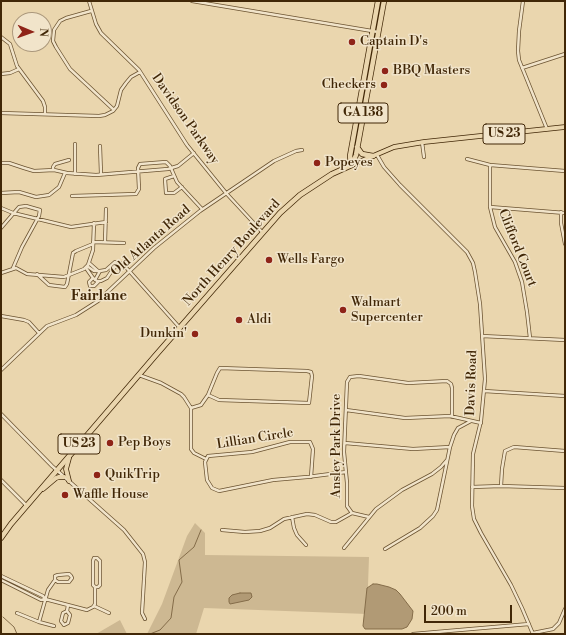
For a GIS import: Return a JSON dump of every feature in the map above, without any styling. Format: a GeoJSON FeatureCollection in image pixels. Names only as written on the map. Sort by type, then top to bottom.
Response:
{"type":"FeatureCollection","features":[{"type":"Feature","properties":{"kind":"highway","name":"GA 138"},"geometry":{"type":"LineString","coordinates":[[352,165],[357,147],[375,31],[378,1]]}},
{"type":"Feature","properties":{"kind":"highway","name":"GA 138"},"geometry":{"type":"LineString","coordinates":[[352,165],[350,156],[375,31],[384,1]]}},
{"type":"Feature","properties":{"kind":"highway"},"geometry":{"type":"LineString","coordinates":[[357,147],[362,154],[375,155]]}},
{"type":"Feature","properties":{"kind":"highway","name":"North Henry Boulevard"},"geometry":{"type":"LineString","coordinates":[[1,538],[26,506],[280,213],[300,195],[332,174],[352,165]]}},
{"type":"Feature","properties":{"kind":"main road","name":"North Henry Boulevard"},"geometry":{"type":"LineString","coordinates":[[352,165],[394,147],[422,142],[565,127]]}},
{"type":"Feature","properties":{"kind":"main road"},"geometry":{"type":"LineString","coordinates":[[69,481],[66,469],[70,455]]}},
{"type":"Feature","properties":{"kind":"main road"},"geometry":{"type":"LineString","coordinates":[[34,498],[56,478],[59,476],[64,477]]}},
{"type":"Feature","properties":{"kind":"street","name":"Davidson Parkway"},"geometry":{"type":"LineString","coordinates":[[89,1],[91,11],[101,33],[140,72],[194,153],[226,192],[263,232]]}},
{"type":"Feature","properties":{"kind":"street"},"geometry":{"type":"LineString","coordinates":[[192,1],[375,31]]}},
{"type":"Feature","properties":{"kind":"street"},"geometry":{"type":"LineString","coordinates":[[523,1],[518,51],[522,68],[547,129]]}},
{"type":"Feature","properties":{"kind":"street"},"geometry":{"type":"LineString","coordinates":[[91,11],[61,21],[54,30],[53,40],[55,46],[69,67],[114,110]]}},
{"type":"Feature","properties":{"kind":"street"},"geometry":{"type":"LineString","coordinates":[[1,36],[7,40],[11,46],[16,64],[43,101],[45,114]]}},
{"type":"Feature","properties":{"kind":"street"},"geometry":{"type":"LineString","coordinates":[[522,68],[565,54]]}},
{"type":"Feature","properties":{"kind":"street"},"geometry":{"type":"LineString","coordinates":[[1,74],[10,74],[19,69]]}},
{"type":"Feature","properties":{"kind":"street"},"geometry":{"type":"LineString","coordinates":[[1,113],[99,116],[108,114],[114,110],[118,104],[125,84],[131,77],[140,72]]}},
{"type":"Feature","properties":{"kind":"street"},"geometry":{"type":"LineString","coordinates":[[422,142],[424,157]]}},
{"type":"Feature","properties":{"kind":"street"},"geometry":{"type":"LineString","coordinates":[[75,174],[76,144]]}},
{"type":"Feature","properties":{"kind":"street"},"geometry":{"type":"LineString","coordinates":[[100,146],[101,174]]}},
{"type":"Feature","properties":{"kind":"street","name":"Old Atlanta Road"},"geometry":{"type":"LineString","coordinates":[[1,370],[47,326],[88,309],[110,291],[175,230],[202,209],[274,161],[296,151],[302,150]]}},
{"type":"Feature","properties":{"kind":"street"},"geometry":{"type":"LineString","coordinates":[[1,163],[8,163],[34,171],[52,170],[75,174],[101,174],[164,170],[178,166],[194,153]]}},
{"type":"Feature","properties":{"kind":"street","name":"Davis Road"},"geometry":{"type":"LineString","coordinates":[[375,155],[400,185],[467,252],[475,272],[482,336],[484,391],[481,423],[473,454],[472,506],[474,519],[511,585],[533,634]]}},
{"type":"Feature","properties":{"kind":"street"},"geometry":{"type":"LineString","coordinates":[[467,159],[490,165],[565,171]]}},
{"type":"Feature","properties":{"kind":"street"},"geometry":{"type":"LineString","coordinates":[[52,170],[53,165],[69,160]]}},
{"type":"Feature","properties":{"kind":"street"},"geometry":{"type":"LineString","coordinates":[[72,196],[136,194],[140,189],[138,166],[140,164],[166,162],[182,187],[202,209]]}},
{"type":"Feature","properties":{"kind":"street","name":"Clifford Court"},"geometry":{"type":"LineString","coordinates":[[490,165],[490,207],[495,226],[515,262],[522,282],[528,312],[530,338]]}},
{"type":"Feature","properties":{"kind":"street"},"geometry":{"type":"LineString","coordinates":[[1,193],[19,192],[36,197],[49,195],[59,187],[65,173]]}},
{"type":"Feature","properties":{"kind":"street"},"geometry":{"type":"LineString","coordinates":[[174,176],[165,180],[166,193],[172,194],[182,187]]}},
{"type":"Feature","properties":{"kind":"street"},"geometry":{"type":"LineString","coordinates":[[1,228],[16,208],[22,206],[40,210],[38,219],[22,247],[14,268]]}},
{"type":"Feature","properties":{"kind":"street"},"geometry":{"type":"LineString","coordinates":[[490,207],[565,213]]}},
{"type":"Feature","properties":{"kind":"street"},"geometry":{"type":"LineString","coordinates":[[1,208],[13,213],[71,227],[106,222]]}},
{"type":"Feature","properties":{"kind":"street"},"geometry":{"type":"LineString","coordinates":[[105,242],[106,209]]}},
{"type":"Feature","properties":{"kind":"street"},"geometry":{"type":"LineString","coordinates":[[561,212],[561,223],[565,244]]}},
{"type":"Feature","properties":{"kind":"street"},"geometry":{"type":"LineString","coordinates":[[94,223],[93,243],[87,266],[96,280],[102,281],[107,278],[114,267],[120,263]]}},
{"type":"Feature","properties":{"kind":"street"},"geometry":{"type":"LineString","coordinates":[[37,274],[49,285],[63,287],[66,285],[74,252],[93,243],[124,243]]}},
{"type":"Feature","properties":{"kind":"street"},"geometry":{"type":"LineString","coordinates":[[87,266],[99,271],[107,269],[115,262],[123,264],[180,328]]}},
{"type":"Feature","properties":{"kind":"street"},"geometry":{"type":"LineString","coordinates":[[1,273],[18,268],[27,274],[68,276],[87,266]]}},
{"type":"Feature","properties":{"kind":"street"},"geometry":{"type":"LineString","coordinates":[[96,280],[99,271]]}},
{"type":"Feature","properties":{"kind":"street"},"geometry":{"type":"LineString","coordinates":[[1,316],[29,322],[39,333]]}},
{"type":"Feature","properties":{"kind":"street"},"geometry":{"type":"LineString","coordinates":[[482,336],[565,340]]}},
{"type":"Feature","properties":{"kind":"street"},"geometry":{"type":"LineString","coordinates":[[191,408],[202,405],[220,368],[307,371],[311,372],[312,376],[311,398],[309,403],[218,400],[208,395]]}},
{"type":"Feature","properties":{"kind":"street"},"geometry":{"type":"LineString","coordinates":[[139,375],[161,383],[181,394],[191,408],[191,449],[194,453],[206,459]]}},
{"type":"Feature","properties":{"kind":"street","name":"Ansley Park Drive"},"geometry":{"type":"LineString","coordinates":[[369,516],[352,513],[347,506],[345,443],[347,382],[350,377],[353,376],[408,383],[447,381],[452,384],[452,417]]}},
{"type":"Feature","properties":{"kind":"street"},"geometry":{"type":"LineString","coordinates":[[484,391],[565,396]]}},
{"type":"Feature","properties":{"kind":"street"},"geometry":{"type":"LineString","coordinates":[[346,410],[405,418],[452,417],[481,423]]}},
{"type":"Feature","properties":{"kind":"street"},"geometry":{"type":"LineString","coordinates":[[1,414],[64,477],[124,530],[143,554],[145,562],[142,613],[144,619]]}},
{"type":"Feature","properties":{"kind":"street"},"geometry":{"type":"LineString","coordinates":[[385,549],[420,528],[433,516],[437,510],[440,498],[450,447],[458,428],[461,425],[471,421]]}},
{"type":"Feature","properties":{"kind":"street","name":"Lillian Circle"},"geometry":{"type":"LineString","coordinates":[[311,477],[312,449],[310,442],[290,442],[252,452],[208,456],[205,465],[207,480],[212,488],[219,491],[273,480],[311,477],[346,472]]}},
{"type":"Feature","properties":{"kind":"street"},"geometry":{"type":"LineString","coordinates":[[345,443],[414,450],[450,447]]}},
{"type":"Feature","properties":{"kind":"street"},"geometry":{"type":"LineString","coordinates":[[501,486],[505,451],[514,447],[565,451]]}},
{"type":"Feature","properties":{"kind":"street"},"geometry":{"type":"LineString","coordinates":[[344,548],[376,509],[397,494],[441,467],[448,459]]}},
{"type":"Feature","properties":{"kind":"street"},"geometry":{"type":"LineString","coordinates":[[1,480],[26,506]]}},
{"type":"Feature","properties":{"kind":"street"},"geometry":{"type":"LineString","coordinates":[[472,487],[501,486],[565,488]]}},
{"type":"Feature","properties":{"kind":"street"},"geometry":{"type":"LineString","coordinates":[[222,530],[245,532],[260,531],[292,516],[312,514],[331,522],[336,522],[352,513]]}},
{"type":"Feature","properties":{"kind":"street"},"geometry":{"type":"LineString","coordinates":[[292,516],[297,535],[306,545]]}},
{"type":"Feature","properties":{"kind":"street"},"geometry":{"type":"LineString","coordinates":[[94,606],[95,587],[93,585],[93,560],[97,558],[100,561],[100,585],[95,587]]}},
{"type":"Feature","properties":{"kind":"street"},"geometry":{"type":"LineString","coordinates":[[93,569],[100,569]]}},
{"type":"Feature","properties":{"kind":"street"},"geometry":{"type":"LineString","coordinates":[[39,622],[45,599],[50,586],[55,580],[55,576],[58,574],[69,575],[72,578],[69,582],[58,582],[55,580]]}},
{"type":"Feature","properties":{"kind":"street"},"geometry":{"type":"LineString","coordinates":[[1,576],[43,596],[45,599]]}},
{"type":"Feature","properties":{"kind":"street"},"geometry":{"type":"LineString","coordinates":[[1,580],[41,600],[45,599],[85,610],[94,606]]}},
{"type":"Feature","properties":{"kind":"street"},"geometry":{"type":"LineString","coordinates":[[67,611],[70,615],[68,624],[64,625],[61,622],[63,614],[67,611],[68,605]]}},
{"type":"Feature","properties":{"kind":"street"},"geometry":{"type":"LineString","coordinates":[[94,606],[109,613]]}},
{"type":"Feature","properties":{"kind":"street"},"geometry":{"type":"LineString","coordinates":[[533,634],[553,629],[559,623],[565,609]]}},
{"type":"Feature","properties":{"kind":"street"},"geometry":{"type":"LineString","coordinates":[[17,614],[54,626]]}},
{"type":"Feature","properties":{"kind":"street"},"geometry":{"type":"LineString","coordinates":[[413,634],[529,624]]}},
{"type":"Feature","properties":{"kind":"shaded area"},"geometry":{"type":"Polygon","coordinates":[[[195,523],[205,533],[205,555],[369,557],[367,614],[204,608],[196,634],[147,634],[162,604],[187,536],[195,523]]]}},
{"type":"Feature","properties":{"kind":"shaded area"},"geometry":{"type":"Polygon","coordinates":[[[373,584],[389,587],[396,590],[400,594],[413,611],[412,619],[407,627],[402,629],[365,629],[363,626],[367,588],[373,584]]]}},
{"type":"Feature","properties":{"kind":"shaded area"},"geometry":{"type":"Polygon","coordinates":[[[251,593],[252,597],[249,600],[230,604],[229,598],[232,595],[251,593]]]}},
{"type":"Feature","properties":{"kind":"shaded area"},"geometry":{"type":"Polygon","coordinates":[[[120,620],[127,634],[96,634],[120,620]]]}},
{"type":"Feature","properties":{"kind":"waterway"},"geometry":{"type":"LineString","coordinates":[[150,634],[160,630],[171,618],[174,597],[182,582],[179,560],[194,547],[201,530]]}},
{"type":"Feature","properties":{"kind":"waterway"},"geometry":{"type":"LineString","coordinates":[[3,617],[14,627],[17,634]]}},
{"type":"Feature","properties":{"kind":"place","name":"Captain D's"},"geometry":{"type":"Point","coordinates":[352,42]}},
{"type":"Feature","properties":{"kind":"place","name":"BBQ Masters"},"geometry":{"type":"Point","coordinates":[385,71]}},
{"type":"Feature","properties":{"kind":"place","name":"Checkers"},"geometry":{"type":"Point","coordinates":[384,85]}},
{"type":"Feature","properties":{"kind":"place","name":"Popeyes"},"geometry":{"type":"Point","coordinates":[317,163]}},
{"type":"Feature","properties":{"kind":"place","name":"Wells Fargo"},"geometry":{"type":"Point","coordinates":[269,260]}},
{"type":"Feature","properties":{"kind":"place","name":"Walmart Supercenter"},"geometry":{"type":"Point","coordinates":[343,310]}},
{"type":"Feature","properties":{"kind":"place","name":"Aldi"},"geometry":{"type":"Point","coordinates":[239,320]}},
{"type":"Feature","properties":{"kind":"place","name":"Dunkin'"},"geometry":{"type":"Point","coordinates":[195,334]}},
{"type":"Feature","properties":{"kind":"place","name":"Pep Boys"},"geometry":{"type":"Point","coordinates":[110,443]}},
{"type":"Feature","properties":{"kind":"place","name":"QuikTrip"},"geometry":{"type":"Point","coordinates":[97,475]}},
{"type":"Feature","properties":{"kind":"place","name":"Waffle House"},"geometry":{"type":"Point","coordinates":[65,495]}},
{"type":"Feature","properties":{"kind":"district","name":"Fairlane"},"geometry":{"type":"Point","coordinates":[99,297]}}]}
